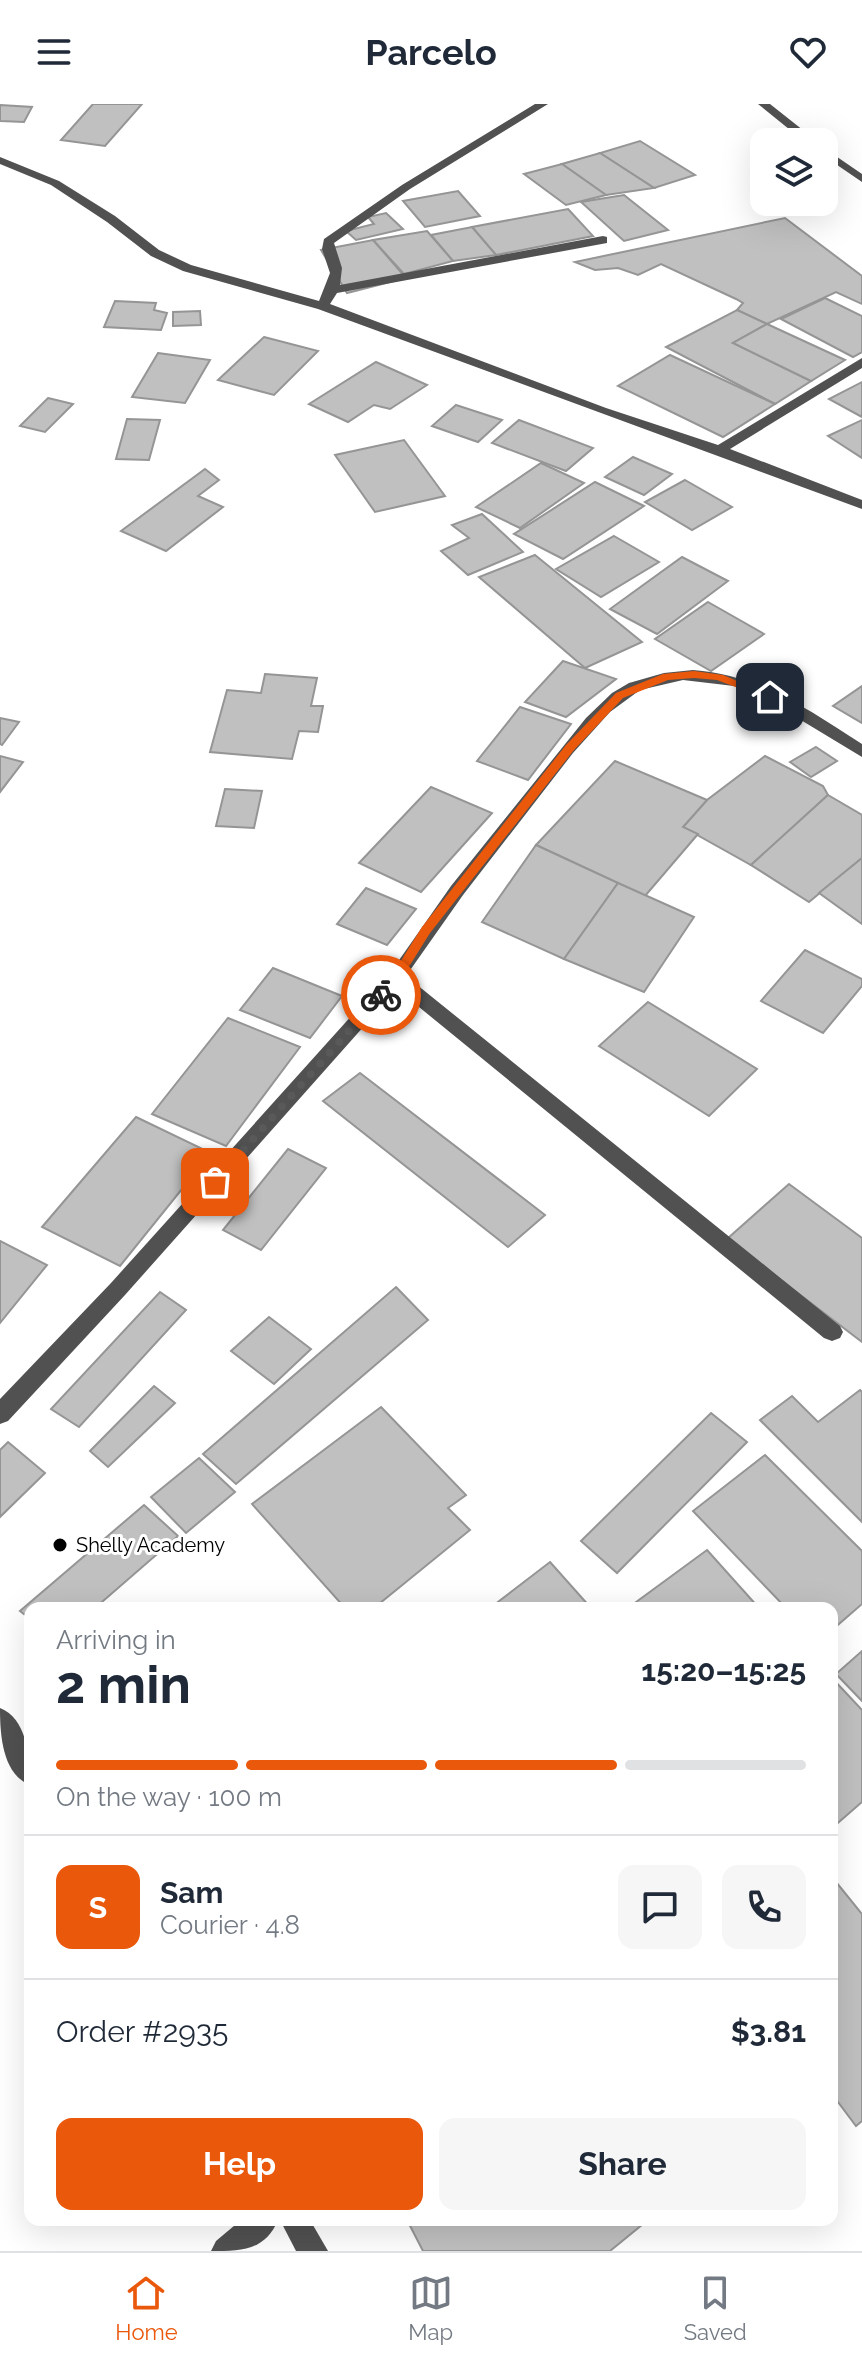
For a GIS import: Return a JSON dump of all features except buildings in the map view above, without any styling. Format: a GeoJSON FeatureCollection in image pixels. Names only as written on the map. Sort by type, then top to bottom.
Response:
{"type":"FeatureCollection","features":[{"type":"Feature","properties":{"kind":"street"},"geometry":{"type":"LineString","coordinates":[[322,306],[331,290],[336,268],[327,248],[328,242],[406,187],[543,104]]}},
{"type":"Feature","properties":{"kind":"street"},"geometry":{"type":"LineString","coordinates":[[763,104],[794,128]]}},
{"type":"Feature","properties":{"kind":"street"},"geometry":{"type":"LineString","coordinates":[[0,160],[55,183],[111,219],[155,253],[187,268],[322,306],[862,505]]}},
{"type":"Feature","properties":{"kind":"street"},"geometry":{"type":"LineString","coordinates":[[838,161],[862,179]]}},
{"type":"Feature","properties":{"kind":"street"},"geometry":{"type":"LineString","coordinates":[[331,290],[603,240]]}},
{"type":"Feature","properties":{"kind":"street"},"geometry":{"type":"LineString","coordinates":[[719,450],[862,362]]}},
{"type":"Feature","properties":{"kind":"street"},"geometry":{"type":"LineString","coordinates":[[0,1414],[118,1289],[396,978],[426,930],[570,747],[619,696],[667,677],[719,677],[744,684],[796,709],[862,752]]}},
{"type":"Feature","properties":{"kind":"street"},"geometry":{"type":"LineString","coordinates":[[396,978],[832,1332]]}},
{"type":"Feature","properties":{"kind":"street"},"geometry":{"type":"LineString","coordinates":[[0,1720],[24,1762]]}},
{"type":"Feature","properties":{"kind":"street"},"geometry":{"type":"LineString","coordinates":[[226,2251],[257,2226]]}},
{"type":"Feature","properties":{"kind":"street"},"geometry":{"type":"LineString","coordinates":[[298,2226],[313,2251]]}},
{"type":"Feature","properties":{"kind":"way so far"},"geometry":{"type":"LineString","coordinates":[[215,1182],[381,995]]}},
{"type":"Feature","properties":{"kind":"place","name":"Shelly Academy"},"geometry":{"type":"Point","coordinates":[60,1545]}},
{"type":"Feature","properties":{"kind":"route"},"geometry":{"type":"LineString","coordinates":[[381,995],[396,978],[426,930],[570,747],[619,696],[667,677],[694,675],[719,677],[744,684],[770,697]]}}]}
